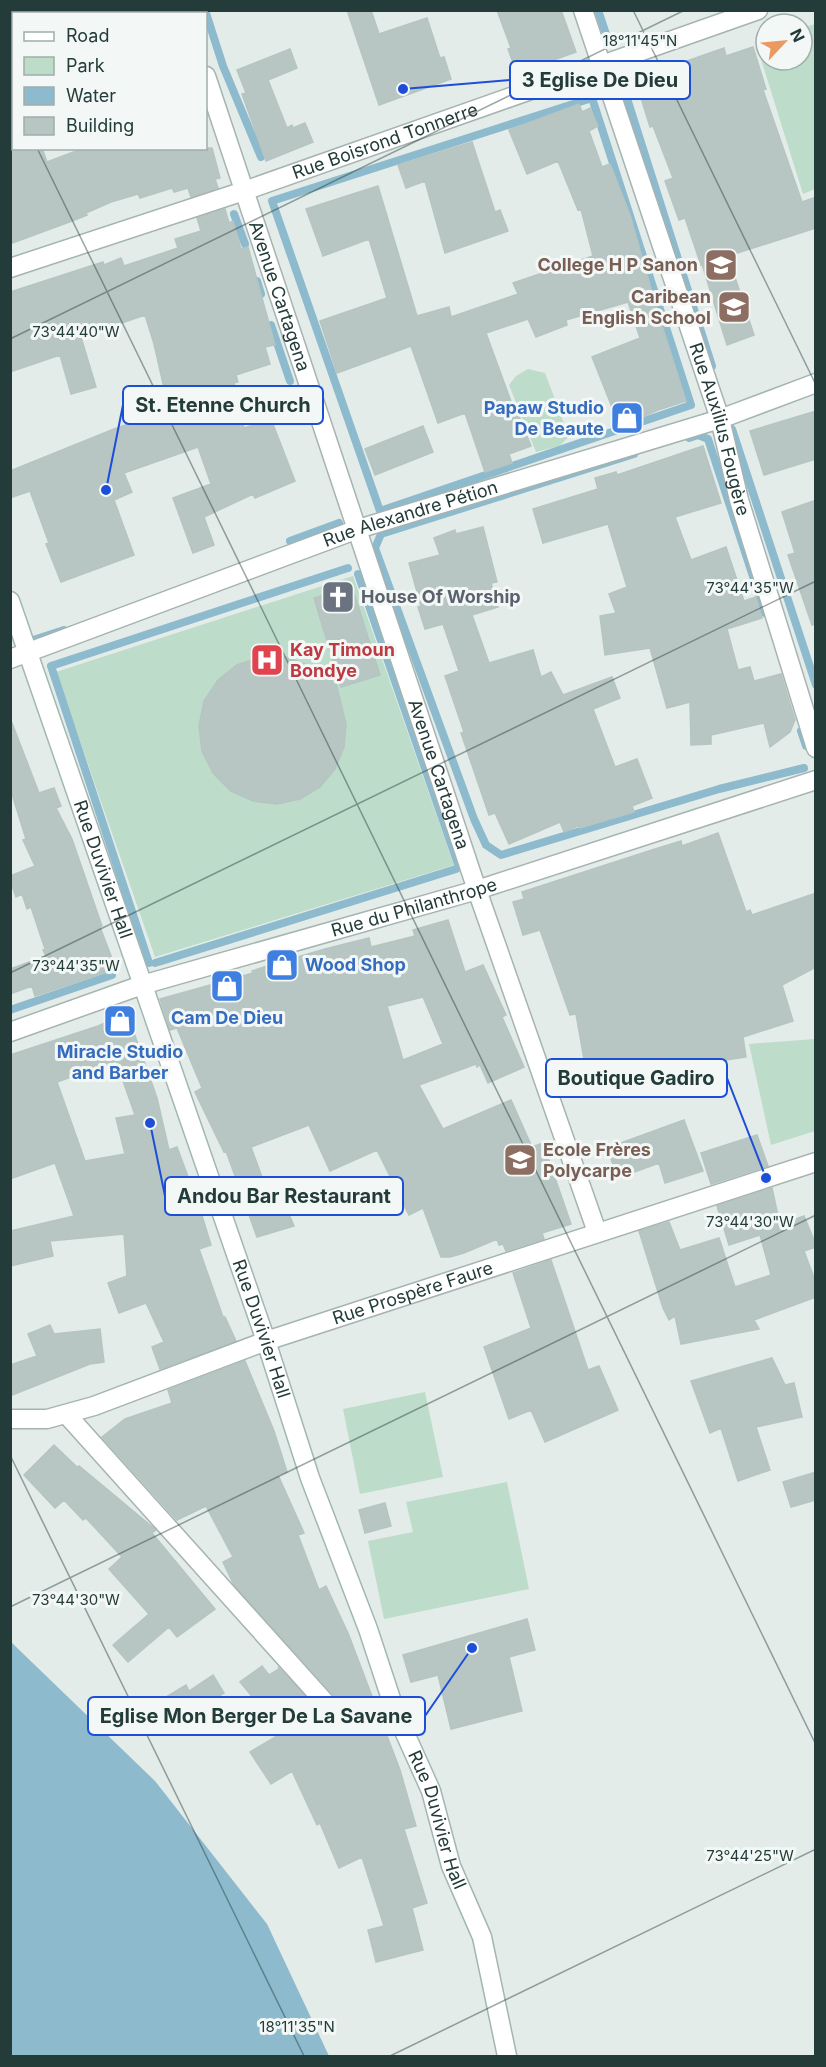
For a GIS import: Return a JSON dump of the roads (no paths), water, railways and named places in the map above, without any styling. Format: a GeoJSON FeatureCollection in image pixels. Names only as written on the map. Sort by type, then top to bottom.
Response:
{"type":"FeatureCollection","features":[{"type":"Feature","properties":{"kind":"street","name":"Rue Auxilius Fougère"},"geometry":{"type":"LineString","coordinates":[[583,10],[720,419],[739,500],[816,748]]}},
{"type":"Feature","properties":{"kind":"street","name":"Rue Boisrond Tonnerre"},"geometry":{"type":"LineString","coordinates":[[10,268],[244,191],[758,10]]}},
{"type":"Feature","properties":{"kind":"street","name":"Avenue Cartagena"},"geometry":{"type":"LineString","coordinates":[[207,79],[477,890],[597,1232]]}},
{"type":"Feature","properties":{"kind":"street","name":"Rue Alexandre Pétion"},"geometry":{"type":"LineString","coordinates":[[10,659],[358,529],[720,419],[816,383]]}},
{"type":"Feature","properties":{"kind":"street","name":"Rue Duvivier Hall"},"geometry":{"type":"LineString","coordinates":[[10,601],[266,1341],[310,1478],[368,1629],[395,1711],[431,1791],[451,1866],[482,1937],[507,2056]]}},
{"type":"Feature","properties":{"kind":"street","name":"Rue du Philanthrope"},"geometry":{"type":"LineString","coordinates":[[10,1032],[142,985],[477,890],[816,780]]}},
{"type":"Feature","properties":{"kind":"street","name":"Rue Prospère Faure"},"geometry":{"type":"LineString","coordinates":[[10,1419],[47,1419],[94,1406],[266,1341],[816,1162]]}},
{"type":"Feature","properties":{"kind":"street"},"geometry":{"type":"LineString","coordinates":[[67,1414],[332,1710]]}},
{"type":"Feature","properties":{"kind":"water"},"geometry":{"type":"Polygon","coordinates":[[[11,1642],[155,1781],[267,1924],[329,2056],[11,2056],[11,1642]]]}},
{"type":"Feature","properties":{"kind":"waterway"},"geometry":{"type":"LineString","coordinates":[[598,10],[607,37]]}},
{"type":"Feature","properties":{"kind":"waterway"},"geometry":{"type":"LineString","coordinates":[[207,16],[223,66],[261,157]]}},
{"type":"Feature","properties":{"kind":"waterway"},"geometry":{"type":"LineString","coordinates":[[617,67],[712,366]]}},
{"type":"Feature","properties":{"kind":"waterway"},"geometry":{"type":"LineString","coordinates":[[592,98],[691,405],[380,511],[272,201],[592,98]]}},
{"type":"Feature","properties":{"kind":"waterway"},"geometry":{"type":"LineString","coordinates":[[234,214],[245,244]]}},
{"type":"Feature","properties":{"kind":"waterway"},"geometry":{"type":"LineString","coordinates":[[257,281],[261,294]]}},
{"type":"Feature","properties":{"kind":"waterway"},"geometry":{"type":"LineString","coordinates":[[271,325],[290,381]]}},
{"type":"Feature","properties":{"kind":"waterway"},"geometry":{"type":"LineString","coordinates":[[732,429],[816,685]]}},
{"type":"Feature","properties":{"kind":"waterway"},"geometry":{"type":"LineString","coordinates":[[689,438],[698,435],[708,439],[765,613]]}},
{"type":"Feature","properties":{"kind":"waterway"},"geometry":{"type":"LineString","coordinates":[[634,454],[381,534],[375,548],[474,819],[486,845],[501,855],[719,789],[804,768]]}},
{"type":"Feature","properties":{"kind":"waterway"},"geometry":{"type":"LineString","coordinates":[[290,541],[339,523]]}},
{"type":"Feature","properties":{"kind":"waterway"},"geometry":{"type":"LineString","coordinates":[[149,963],[51,666],[348,568]]}},
{"type":"Feature","properties":{"kind":"waterway"},"geometry":{"type":"LineString","coordinates":[[358,574],[458,864]]}},
{"type":"Feature","properties":{"kind":"waterway"},"geometry":{"type":"LineString","coordinates":[[24,643],[64,630]]}},
{"type":"Feature","properties":{"kind":"waterway"},"geometry":{"type":"LineString","coordinates":[[801,731],[806,746]]}},
{"type":"Feature","properties":{"kind":"waterway"},"geometry":{"type":"LineString","coordinates":[[155,963],[456,869]]}},
{"type":"Feature","properties":{"kind":"waterway"},"geometry":{"type":"LineString","coordinates":[[10,1010],[112,975]]}},
{"type":"Feature","properties":{"kind":"place","name":"3 Eglise De Dieu"},"geometry":{"type":"Point","coordinates":[403,89]}},
{"type":"Feature","properties":{"kind":"place","name":"College H P Sanon"},"geometry":{"type":"Point","coordinates":[721,265]}},
{"type":"Feature","properties":{"kind":"place","name":"Caribean English School"},"geometry":{"type":"Point","coordinates":[734,307]}},
{"type":"Feature","properties":{"kind":"place","name":"Papaw Studio De Beaute"},"geometry":{"type":"Point","coordinates":[627,418]}},
{"type":"Feature","properties":{"kind":"place","name":"St. Etenne Church"},"geometry":{"type":"Point","coordinates":[106,490]}},
{"type":"Feature","properties":{"kind":"place","name":"House Of Worship"},"geometry":{"type":"Point","coordinates":[338,597]}},
{"type":"Feature","properties":{"kind":"place","name":"Kay Timoun Bondye"},"geometry":{"type":"Point","coordinates":[267,660]}},
{"type":"Feature","properties":{"kind":"place","name":"Wood Shop"},"geometry":{"type":"Point","coordinates":[282,965]}},
{"type":"Feature","properties":{"kind":"place","name":"Cam De Dieu"},"geometry":{"type":"Point","coordinates":[227,986]}},
{"type":"Feature","properties":{"kind":"place","name":"Miracle Studio and Barber"},"geometry":{"type":"Point","coordinates":[120,1021]}},
{"type":"Feature","properties":{"kind":"place","name":"Andou Bar Restaurant"},"geometry":{"type":"Point","coordinates":[150,1123]}},
{"type":"Feature","properties":{"kind":"place","name":"Ecole Frères Polycarpe"},"geometry":{"type":"Point","coordinates":[520,1160]}},
{"type":"Feature","properties":{"kind":"place","name":"Boutique Gadiro"},"geometry":{"type":"Point","coordinates":[766,1178]}},
{"type":"Feature","properties":{"kind":"place","name":"Eglise Mon Berger De La Savane"},"geometry":{"type":"Point","coordinates":[472,1648]}}]}
